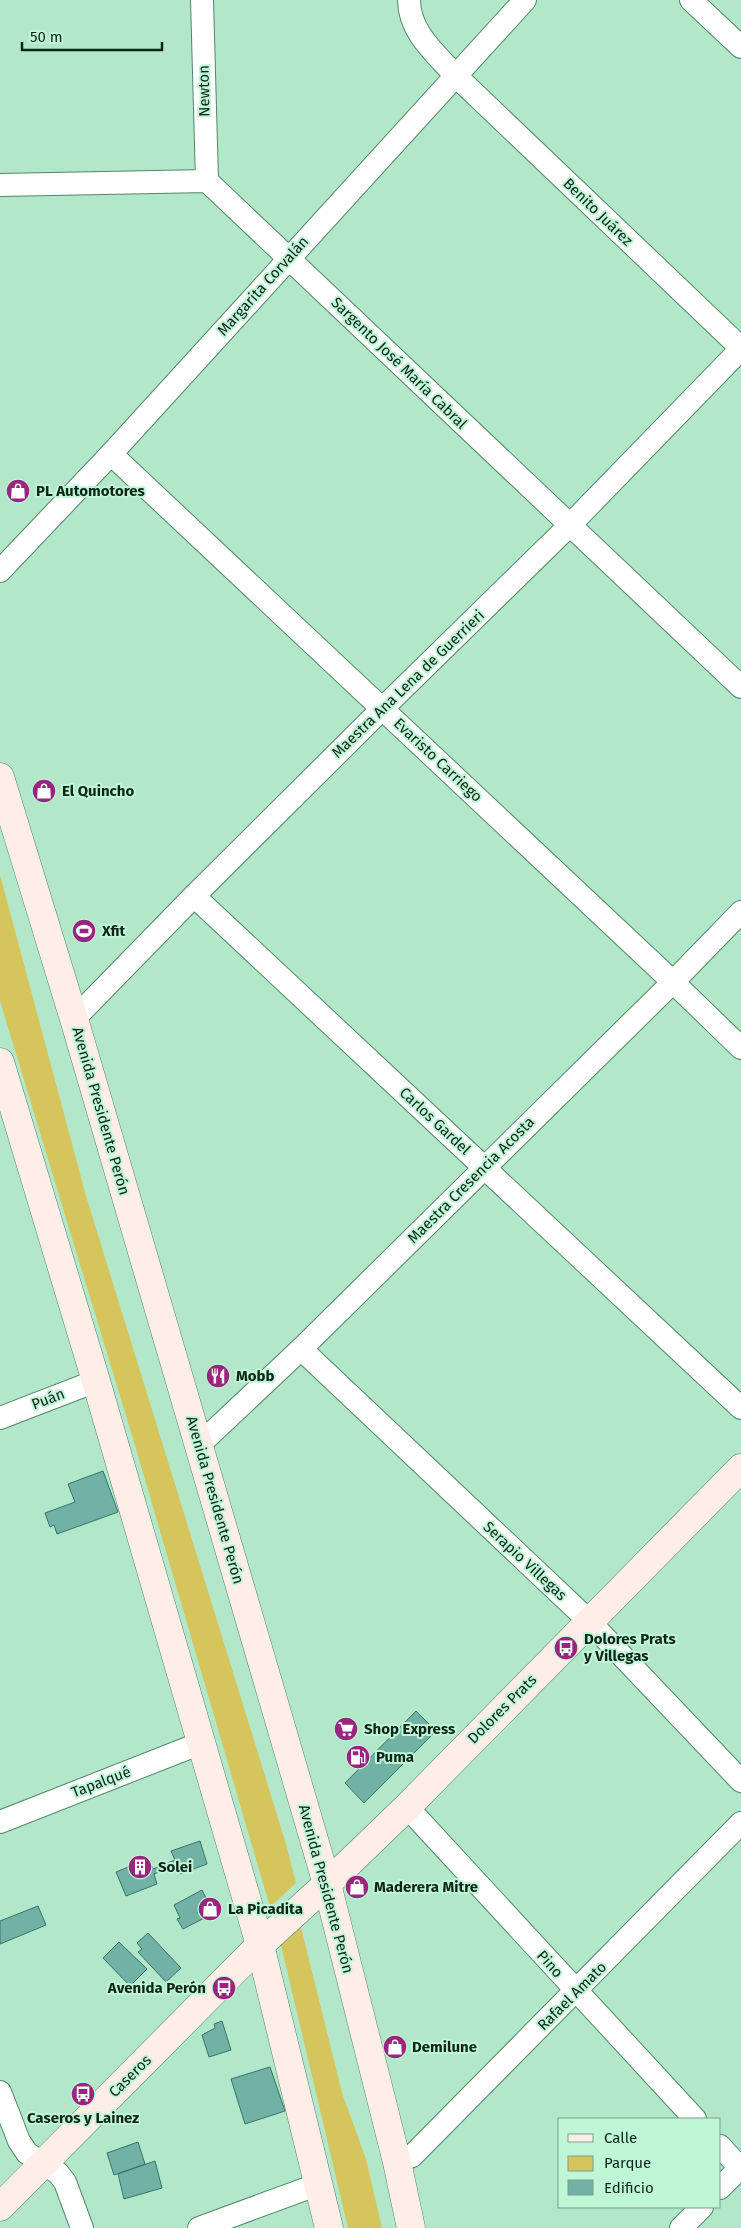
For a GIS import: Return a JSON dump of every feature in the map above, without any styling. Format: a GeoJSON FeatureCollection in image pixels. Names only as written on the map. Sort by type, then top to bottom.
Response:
{"type":"FeatureCollection","features":[{"type":"Feature","properties":{"kind":"main road","name":"Avenida Presidente Perón"},"geometry":{"type":"LineString","coordinates":[[0,777],[74,1019],[327,1884],[397,2162],[411,2228]]}},
{"type":"Feature","properties":{"kind":"main road"},"geometry":{"type":"LineString","coordinates":[[0,1062],[96,1381],[260,1945],[329,2228]]}},
{"type":"Feature","properties":{"kind":"main road","name":"Dolores Prats"},"geometry":{"type":"LineString","coordinates":[[260,1945],[327,1884],[407,1806],[741,1468]]}},
{"type":"Feature","properties":{"kind":"main road","name":"Caseros"},"geometry":{"type":"LineString","coordinates":[[0,2207],[260,1945]]}},
{"type":"Feature","properties":{"kind":"street","name":"Newton"},"geometry":{"type":"LineString","coordinates":[[202,0],[207,181]]}},
{"type":"Feature","properties":{"kind":"street","name":"Benito Juárez"},"geometry":{"type":"LineString","coordinates":[[409,0],[411,17],[417,30],[456,76],[741,349]]}},
{"type":"Feature","properties":{"kind":"street","name":"Margarita Corvalán"},"geometry":{"type":"LineString","coordinates":[[0,571],[112,454],[289,257],[525,0]]}},
{"type":"Feature","properties":{"kind":"street"},"geometry":{"type":"LineString","coordinates":[[691,0],[741,47]]}},
{"type":"Feature","properties":{"kind":"street"},"geometry":{"type":"LineString","coordinates":[[0,185],[207,181]]}},
{"type":"Feature","properties":{"kind":"street","name":"Sargento José María Cabral"},"geometry":{"type":"LineString","coordinates":[[207,181],[741,687]]}},
{"type":"Feature","properties":{"kind":"street","name":"Maestra Ana Lena de Guerrieri"},"geometry":{"type":"LineString","coordinates":[[74,1019],[194,896],[569,526],[741,349]]}},
{"type":"Feature","properties":{"kind":"street","name":"Evaristo Carriego"},"geometry":{"type":"LineString","coordinates":[[112,454],[674,982],[741,1048]]}},
{"type":"Feature","properties":{"kind":"street","name":"Carlos Gardel"},"geometry":{"type":"LineString","coordinates":[[194,896],[741,1408]]}},
{"type":"Feature","properties":{"kind":"street","name":"Maestra Cresencia Acosta"},"geometry":{"type":"LineString","coordinates":[[199,1445],[300,1349],[674,982],[741,912]]}},
{"type":"Feature","properties":{"kind":"street","name":"Serapio Villegas"},"geometry":{"type":"LineString","coordinates":[[300,1349],[589,1622],[741,1781]]}},
{"type":"Feature","properties":{"kind":"street","name":"Puán"},"geometry":{"type":"LineString","coordinates":[[0,1418],[96,1381]]}},
{"type":"Feature","properties":{"kind":"street","name":"Tapalqué"},"geometry":{"type":"LineString","coordinates":[[0,1822],[201,1743]]}},
{"type":"Feature","properties":{"kind":"street","name":"Pino"},"geometry":{"type":"LineString","coordinates":[[407,1806],[576,1992],[694,2118]]}},
{"type":"Feature","properties":{"kind":"street","name":"Rafael Amato"},"geometry":{"type":"LineString","coordinates":[[397,2162],[412,2156],[741,1823]]}},
{"type":"Feature","properties":{"kind":"street"},"geometry":{"type":"LineString","coordinates":[[0,2092],[19,2140],[27,2153],[58,2173],[65,2182],[82,2228]]}},
{"type":"Feature","properties":{"kind":"street"},"geometry":{"type":"LineString","coordinates":[[721,2147],[741,2168],[721,2187]]}},
{"type":"Feature","properties":{"kind":"street"},"geometry":{"type":"LineString","coordinates":[[199,2228],[319,2184]]}},
{"type":"Feature","properties":{"kind":"street"},"geometry":{"type":"LineString","coordinates":[[681,2228],[701,2208]]}},
{"type":"Feature","properties":{"kind":"green space"},"geometry":{"type":"Polygon","coordinates":[[[0,875],[86,1196],[286,1844],[296,1883],[270,1907],[134,1442],[0,1001],[0,875]]]}},
{"type":"Feature","properties":{"kind":"green space"},"geometry":{"type":"Polygon","coordinates":[[[300,1923],[342,2093],[366,2159],[382,2228],[348,2228],[280,1941],[300,1923]]]}},
{"type":"Feature","properties":{"kind":"building"},"geometry":{"type":"Polygon","coordinates":[[[103,1471],[118,1512],[57,1534],[54,1525],[50,1527],[45,1513],[75,1502],[68,1484],[103,1471]]]}},
{"type":"Feature","properties":{"kind":"building"},"geometry":{"type":"Polygon","coordinates":[[[416,1711],[436,1731],[364,1803],[345,1783],[416,1711]]]}},
{"type":"Feature","properties":{"kind":"building","name":"Solei"},"geometry":{"type":"Polygon","coordinates":[[[200,1841],[207,1864],[180,1874],[176,1865],[154,1874],[157,1884],[126,1896],[116,1872],[148,1859],[153,1869],[175,1860],[171,1851],[200,1841]]]}},
{"type":"Feature","properties":{"kind":"building"},"geometry":{"type":"Polygon","coordinates":[[[202,1890],[214,1913],[183,1929],[177,1919],[180,1918],[174,1905],[202,1890]]]}},
{"type":"Feature","properties":{"kind":"building"},"geometry":{"type":"Polygon","coordinates":[[[38,1906],[46,1925],[0,1944],[0,1921],[38,1906]]]}},
{"type":"Feature","properties":{"kind":"building"},"geometry":{"type":"Polygon","coordinates":[[[148,1933],[181,1968],[166,1982],[138,1952],[142,1949],[137,1943],[148,1933]]]}},
{"type":"Feature","properties":{"kind":"building"},"geometry":{"type":"Polygon","coordinates":[[[119,1942],[147,1969],[130,1986],[103,1958],[119,1942]]]}},
{"type":"Feature","properties":{"kind":"building"},"geometry":{"type":"Polygon","coordinates":[[[222,2021],[231,2050],[209,2057],[202,2035],[215,2028],[214,2024],[222,2021]]]}},
{"type":"Feature","properties":{"kind":"building"},"geometry":{"type":"Polygon","coordinates":[[[270,2067],[285,2111],[245,2124],[231,2079],[270,2067]]]}},
{"type":"Feature","properties":{"kind":"building"},"geometry":{"type":"Polygon","coordinates":[[[138,2142],[145,2164],[114,2175],[107,2153],[138,2142]]]}},
{"type":"Feature","properties":{"kind":"building"},"geometry":{"type":"Polygon","coordinates":[[[155,2161],[162,2188],[124,2199],[118,2174],[155,2161]]]}},
{"type":"Feature","properties":{"kind":"place","name":"PL Automotores"},"geometry":{"type":"Point","coordinates":[18,491]}},
{"type":"Feature","properties":{"kind":"place","name":"El Quincho"},"geometry":{"type":"Point","coordinates":[44,791]}},
{"type":"Feature","properties":{"kind":"place","name":"Xfit"},"geometry":{"type":"Point","coordinates":[84,931]}},
{"type":"Feature","properties":{"kind":"place","name":"Mobb"},"geometry":{"type":"Point","coordinates":[218,1376]}},
{"type":"Feature","properties":{"kind":"place","name":"Dolores Prats y Villegas"},"geometry":{"type":"Point","coordinates":[566,1648]}},
{"type":"Feature","properties":{"kind":"place","name":"Shop Express"},"geometry":{"type":"Point","coordinates":[346,1729]}},
{"type":"Feature","properties":{"kind":"place","name":"Puma"},"geometry":{"type":"Point","coordinates":[358,1757]}},
{"type":"Feature","properties":{"kind":"place","name":"Solei"},"geometry":{"type":"Point","coordinates":[140,1867]}},
{"type":"Feature","properties":{"kind":"place","name":"Maderera Mitre"},"geometry":{"type":"Point","coordinates":[357,1887]}},
{"type":"Feature","properties":{"kind":"place","name":"La Picadita"},"geometry":{"type":"Point","coordinates":[210,1909]}},
{"type":"Feature","properties":{"kind":"place","name":"Avenida Perón"},"geometry":{"type":"Point","coordinates":[224,1988]}},
{"type":"Feature","properties":{"kind":"place","name":"Demilune"},"geometry":{"type":"Point","coordinates":[395,2047]}},
{"type":"Feature","properties":{"kind":"place","name":"Caseros y Lainez"},"geometry":{"type":"Point","coordinates":[83,2094]}}]}
